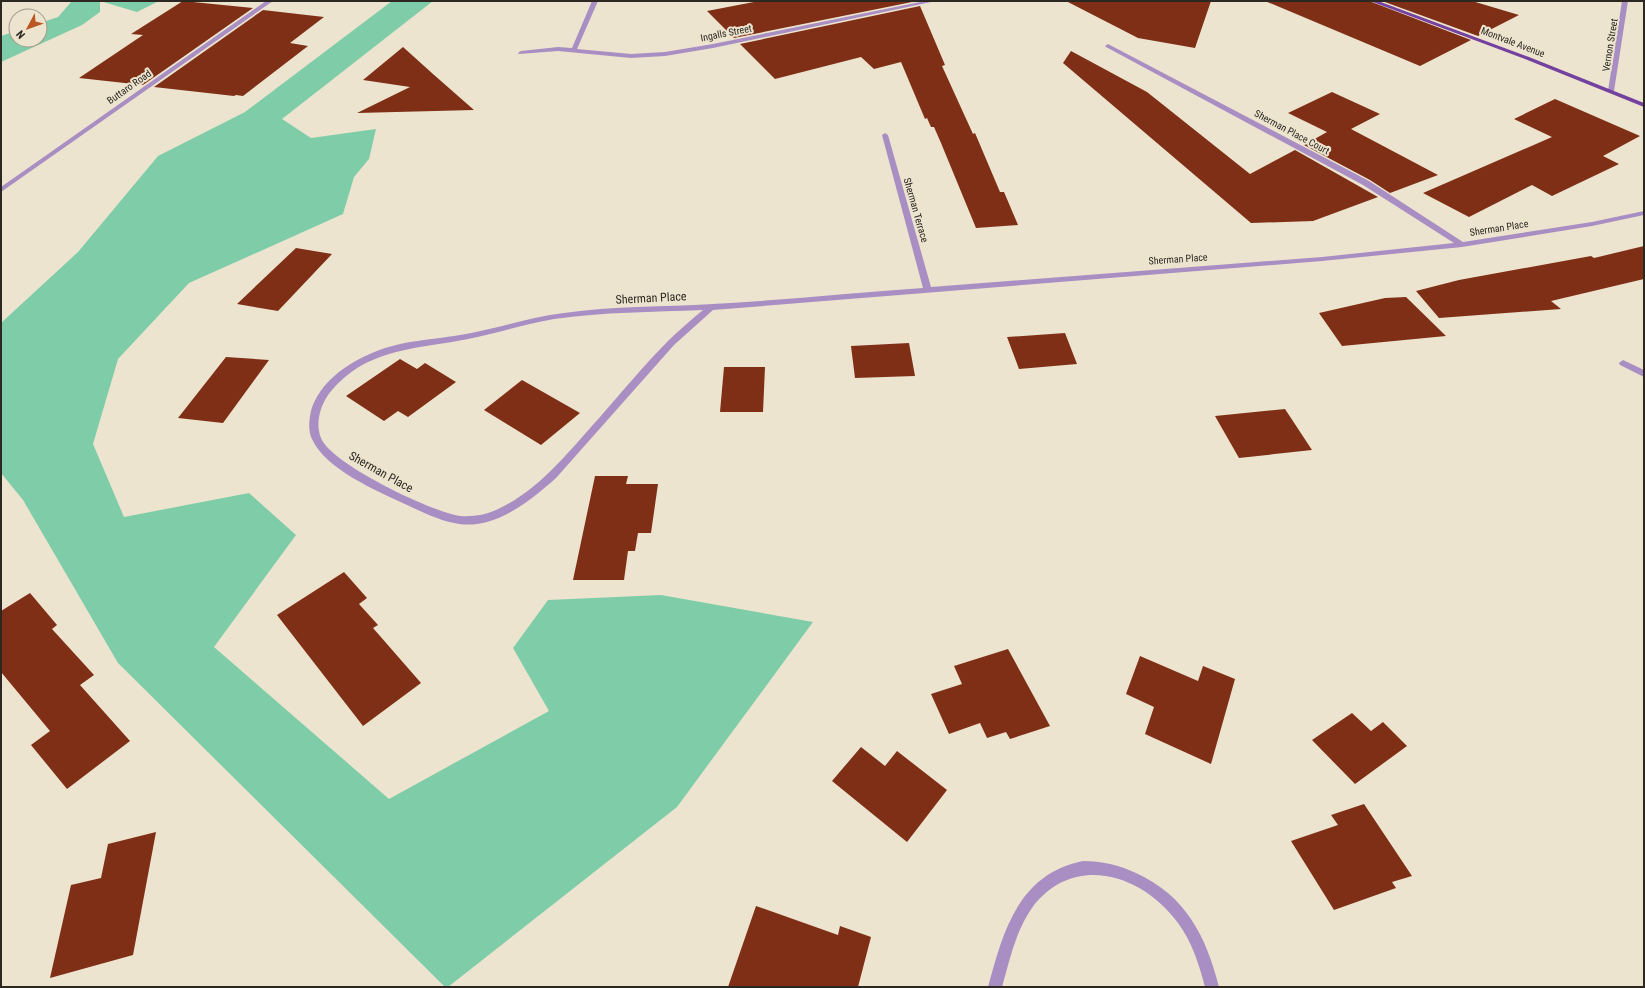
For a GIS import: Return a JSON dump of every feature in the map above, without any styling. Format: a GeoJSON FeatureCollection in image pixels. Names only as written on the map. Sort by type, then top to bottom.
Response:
{"type":"FeatureCollection","features":[{"type":"Feature","properties":{"kind":"main road","name":"Montvale Avenue"},"geometry":{"type":"LineString","coordinates":[[1373,1],[1492,44],[1644,105]]}},
{"type":"Feature","properties":{"kind":"street","name":"Buttaro Road"},"geometry":{"type":"LineString","coordinates":[[1,190],[270,1]]}},
{"type":"Feature","properties":{"kind":"street"},"geometry":{"type":"LineString","coordinates":[[574,50],[595,1]]}},
{"type":"Feature","properties":{"kind":"street","name":"Ingalls Street"},"geometry":{"type":"LineString","coordinates":[[521,52],[542,49],[574,50],[631,56],[670,54],[933,1]]}},
{"type":"Feature","properties":{"kind":"street","name":"Vernon Street"},"geometry":{"type":"LineString","coordinates":[[1611,91],[1626,1]]}},
{"type":"Feature","properties":{"kind":"street","name":"Sherman Place Court"},"geometry":{"type":"LineString","coordinates":[[1108,46],[1366,183],[1462,245]]}},
{"type":"Feature","properties":{"kind":"street","name":"Sherman Terrace"},"geometry":{"type":"LineString","coordinates":[[885,135],[928,290]]}},
{"type":"Feature","properties":{"kind":"street","name":"Sherman Place"},"geometry":{"type":"LineString","coordinates":[[711,307],[671,343],[561,467],[542,485],[521,500],[504,511],[490,517],[467,521],[444,516],[422,507],[393,494],[350,470],[325,451],[317,441],[314,420],[320,399],[330,387],[350,369],[378,353],[391,349],[465,337],[565,315],[711,307],[1322,259],[1462,245],[1592,224],[1644,213]]}},
{"type":"Feature","properties":{"kind":"street"},"geometry":{"type":"LineString","coordinates":[[1623,363],[1644,374]]}},
{"type":"Feature","properties":{"kind":"street"},"geometry":{"type":"LineString","coordinates":[[995,987],[1004,955],[1018,916],[1038,891],[1059,877],[1084,868],[1098,869],[1130,876],[1148,886],[1167,901],[1182,916],[1197,941],[1207,966],[1212,987]]}},
{"type":"Feature","properties":{"kind":"green space"},"geometry":{"type":"Polygon","coordinates":[[[72,1],[100,1],[100,12],[82,25],[48,41],[48,20],[58,17],[72,1]]]}},
{"type":"Feature","properties":{"kind":"green space"},"geometry":{"type":"Polygon","coordinates":[[[100,1],[159,1],[137,12],[100,1]]]}},
{"type":"Feature","properties":{"kind":"green space"},"geometry":{"type":"Polygon","coordinates":[[[392,1],[433,1],[282,119],[311,138],[376,129],[369,159],[354,177],[343,214],[189,283],[118,359],[93,444],[124,517],[249,493],[296,535],[214,647],[389,799],[549,711],[513,648],[548,600],[661,595],[813,622],[677,807],[448,987],[445,987],[118,663],[23,500],[1,473],[1,323],[78,252],[158,156],[245,112],[392,1]]]}},
{"type":"Feature","properties":{"kind":"green space"},"geometry":{"type":"Polygon","coordinates":[[[8,34],[8,48],[32,48],[1,62],[1,36],[8,34]]]}},
{"type":"Feature","properties":{"kind":"building"},"geometry":{"type":"Polygon","coordinates":[[[183,1],[253,8],[143,85],[79,78],[143,35],[131,34],[183,1]]]}},
{"type":"Feature","properties":{"kind":"building"},"geometry":{"type":"Polygon","coordinates":[[[759,1],[917,1],[734,38],[707,11],[759,1]]]}},
{"type":"Feature","properties":{"kind":"building"},"geometry":{"type":"Polygon","coordinates":[[[1066,1],[1211,1],[1195,48],[1138,38],[1066,1]]]}},
{"type":"Feature","properties":{"kind":"building"},"geometry":{"type":"Polygon","coordinates":[[[1265,1],[1369,1],[1471,40],[1420,66],[1265,1]]]}},
{"type":"Feature","properties":{"kind":"building"},"geometry":{"type":"Polygon","coordinates":[[[1382,1],[1472,1],[1519,15],[1478,36],[1382,1]]]}},
{"type":"Feature","properties":{"kind":"building"},"geometry":{"type":"Polygon","coordinates":[[[920,6],[945,65],[942,66],[973,134],[975,133],[1000,192],[1004,192],[1018,225],[976,228],[934,127],[931,127],[927,118],[925,119],[901,62],[874,69],[861,57],[775,79],[740,44],[920,6]]]}},
{"type":"Feature","properties":{"kind":"building"},"geometry":{"type":"Polygon","coordinates":[[[263,10],[324,17],[290,43],[308,46],[243,96],[154,87],[263,10]]]}},
{"type":"Feature","properties":{"kind":"building"},"geometry":{"type":"Polygon","coordinates":[[[403,47],[474,110],[357,113],[410,87],[363,80],[403,47]]]}},
{"type":"Feature","properties":{"kind":"building"},"geometry":{"type":"Polygon","coordinates":[[[1071,51],[1147,92],[1250,174],[1295,150],[1378,197],[1313,221],[1251,223],[1063,63],[1071,51]]]}},
{"type":"Feature","properties":{"kind":"building"},"geometry":{"type":"Polygon","coordinates":[[[1332,92],[1380,114],[1351,129],[1438,175],[1390,193],[1370,180],[1304,145],[1327,132],[1288,113],[1332,92]]]}},
{"type":"Feature","properties":{"kind":"building"},"geometry":{"type":"Polygon","coordinates":[[[1555,99],[1640,136],[1603,156],[1619,164],[1552,196],[1532,185],[1469,217],[1423,193],[1552,137],[1514,119],[1555,99]]]}},
{"type":"Feature","properties":{"kind":"building"},"geometry":{"type":"Polygon","coordinates":[[[1644,246],[1644,279],[1551,301],[1561,309],[1439,318],[1416,291],[1459,280],[1591,256],[1594,258],[1644,246]]]}},
{"type":"Feature","properties":{"kind":"building"},"geometry":{"type":"Polygon","coordinates":[[[296,248],[332,254],[278,311],[237,304],[296,248]]]}},
{"type":"Feature","properties":{"kind":"building"},"geometry":{"type":"Polygon","coordinates":[[[1406,297],[1446,336],[1342,346],[1319,313],[1385,298],[1406,297]]]}},
{"type":"Feature","properties":{"kind":"building"},"geometry":{"type":"Polygon","coordinates":[[[1065,333],[1077,364],[1019,369],[1007,337],[1065,333]]]}},
{"type":"Feature","properties":{"kind":"building"},"geometry":{"type":"Polygon","coordinates":[[[909,343],[915,376],[855,378],[851,346],[909,343]]]}},
{"type":"Feature","properties":{"kind":"building"},"geometry":{"type":"Polygon","coordinates":[[[226,357],[269,360],[223,423],[178,418],[226,357]]]}},
{"type":"Feature","properties":{"kind":"building"},"geometry":{"type":"Polygon","coordinates":[[[400,359],[417,369],[425,363],[456,382],[408,417],[398,411],[384,421],[346,396],[400,359]]]}},
{"type":"Feature","properties":{"kind":"building"},"geometry":{"type":"Polygon","coordinates":[[[724,367],[765,367],[763,412],[720,412],[724,367]]]}},
{"type":"Feature","properties":{"kind":"building"},"geometry":{"type":"Polygon","coordinates":[[[522,380],[580,413],[541,445],[484,410],[522,380]]]}},
{"type":"Feature","properties":{"kind":"building"},"geometry":{"type":"Polygon","coordinates":[[[1285,409],[1312,450],[1239,458],[1215,416],[1285,409]]]}},
{"type":"Feature","properties":{"kind":"building"},"geometry":{"type":"Polygon","coordinates":[[[595,476],[628,476],[626,484],[658,484],[651,533],[638,533],[635,551],[628,551],[624,580],[573,580],[595,476]]]}},
{"type":"Feature","properties":{"kind":"building"},"geometry":{"type":"Polygon","coordinates":[[[344,572],[367,598],[359,604],[378,625],[373,628],[421,683],[363,726],[277,615],[344,572]]]}},
{"type":"Feature","properties":{"kind":"building"},"geometry":{"type":"Polygon","coordinates":[[[30,593],[57,625],[52,629],[94,675],[80,685],[130,741],[67,789],[31,745],[50,731],[1,672],[1,611],[30,593]]]}},
{"type":"Feature","properties":{"kind":"building"},"geometry":{"type":"Polygon","coordinates":[[[1008,649],[1050,726],[1010,739],[1006,732],[987,738],[980,723],[949,734],[931,694],[962,684],[954,666],[1008,649]]]}},
{"type":"Feature","properties":{"kind":"building"},"geometry":{"type":"Polygon","coordinates":[[[1140,656],[1198,681],[1203,666],[1235,679],[1211,764],[1145,734],[1154,707],[1126,694],[1140,656]]]}},
{"type":"Feature","properties":{"kind":"building"},"geometry":{"type":"Polygon","coordinates":[[[1352,713],[1371,731],[1383,722],[1407,746],[1355,784],[1312,740],[1352,713]]]}},
{"type":"Feature","properties":{"kind":"building"},"geometry":{"type":"Polygon","coordinates":[[[861,747],[885,766],[897,751],[947,790],[907,842],[832,781],[861,747]]]}},
{"type":"Feature","properties":{"kind":"building"},"geometry":{"type":"Polygon","coordinates":[[[1364,804],[1412,876],[1392,882],[1396,888],[1334,910],[1291,841],[1338,825],[1331,815],[1364,804]]]}},
{"type":"Feature","properties":{"kind":"building"},"geometry":{"type":"Polygon","coordinates":[[[156,832],[133,955],[50,978],[71,885],[101,878],[108,844],[156,832]]]}},
{"type":"Feature","properties":{"kind":"building"},"geometry":{"type":"Polygon","coordinates":[[[756,906],[838,935],[840,926],[871,937],[858,987],[728,987],[756,906]]]}}]}
